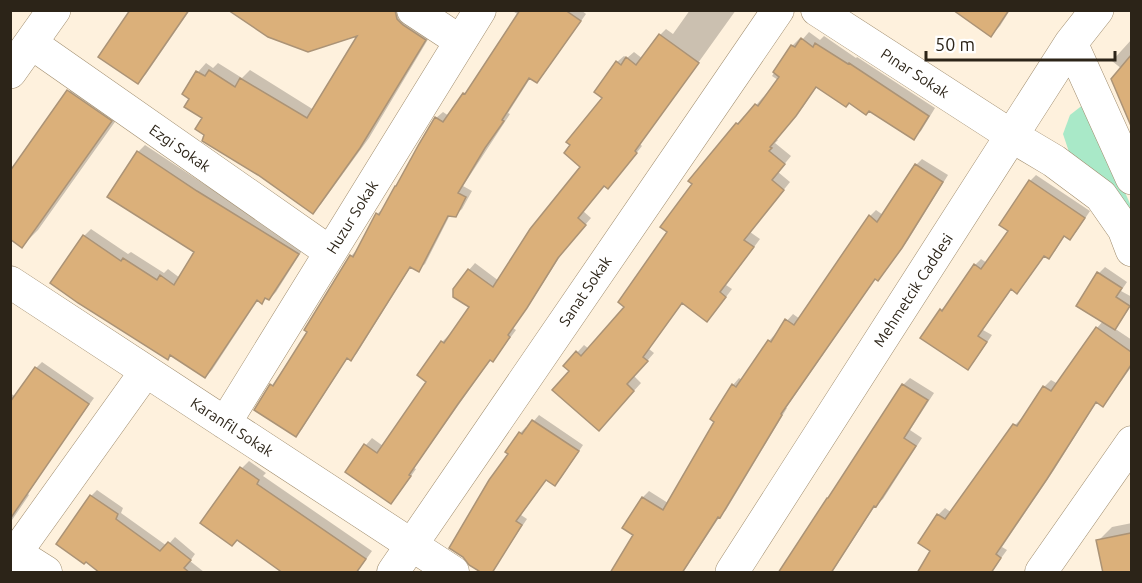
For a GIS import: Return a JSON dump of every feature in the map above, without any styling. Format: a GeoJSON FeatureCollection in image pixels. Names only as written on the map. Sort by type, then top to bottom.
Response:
{"type":"FeatureCollection","features":[{"type":"Feature","properties":{"kind":"main road"},"geometry":{"type":"LineString","coordinates":[[10,72],[54,10]]}},
{"type":"Feature","properties":{"kind":"main road","name":"Mehmetcik Caddesi"},"geometry":{"type":"LineString","coordinates":[[732,573],[1071,44],[1098,10]]}},
{"type":"Feature","properties":{"kind":"main road"},"geometry":{"type":"LineString","coordinates":[[1071,44],[1131,178]]}},
{"type":"Feature","properties":{"kind":"main road"},"geometry":{"type":"LineString","coordinates":[[1012,136],[1054,161],[1101,196],[1124,229],[1131,250]]}},
{"type":"Feature","properties":{"kind":"street"},"geometry":{"type":"LineString","coordinates":[[413,10],[460,41]]}},
{"type":"Feature","properties":{"kind":"street","name":"Huzur Sokak"},"geometry":{"type":"LineString","coordinates":[[225,423],[480,10]]}},
{"type":"Feature","properties":{"kind":"street","name":"Sanat Sokak"},"geometry":{"type":"LineString","coordinates":[[393,573],[778,10]]}},
{"type":"Feature","properties":{"kind":"street","name":"Pınar Sokak"},"geometry":{"type":"LineString","coordinates":[[817,10],[1012,136]]}},
{"type":"Feature","properties":{"kind":"street","name":"Ezgi Sokak"},"geometry":{"type":"LineString","coordinates":[[31,43],[330,252]]}},
{"type":"Feature","properties":{"kind":"street","name":"Karanfil Sokak"},"geometry":{"type":"LineString","coordinates":[[10,282],[453,573]]}},
{"type":"Feature","properties":{"kind":"street"},"geometry":{"type":"LineString","coordinates":[[46,573],[13,557],[146,371]]}},
{"type":"Feature","properties":{"kind":"street"},"geometry":{"type":"LineString","coordinates":[[1041,573],[1131,442]]}},
{"type":"Feature","properties":{"kind":"green space"},"geometry":{"type":"Polygon","coordinates":[[[1084,104],[1131,206],[1131,217],[1070,155],[1063,134],[1070,115],[1084,104]]]}},
{"type":"Feature","properties":{"kind":"building"},"geometry":{"type":"Polygon","coordinates":[[[130,10],[189,10],[138,84],[98,57],[130,10]]]}},
{"type":"Feature","properties":{"kind":"building"},"geometry":{"type":"Polygon","coordinates":[[[228,10],[395,10],[397,19],[403,25],[426,40],[360,148],[313,214],[258,175],[202,141],[204,135],[195,129],[202,118],[184,107],[189,99],[182,94],[196,71],[205,76],[209,70],[235,87],[240,78],[307,118],[357,36],[308,52],[268,37],[228,10]]]}},
{"type":"Feature","properties":{"kind":"building"},"geometry":{"type":"Polygon","coordinates":[[[520,10],[565,10],[581,21],[537,83],[529,78],[458,193],[466,197],[456,217],[448,216],[419,272],[410,267],[351,361],[347,358],[296,437],[254,410],[270,384],[273,386],[307,332],[304,330],[350,255],[353,257],[376,213],[379,215],[435,117],[443,122],[463,93],[465,94],[520,10]]]}},
{"type":"Feature","properties":{"kind":"building"},"geometry":{"type":"Polygon","coordinates":[[[953,10],[1009,10],[991,37],[953,10]]]}},
{"type":"Feature","properties":{"kind":"building"},"geometry":{"type":"Polygon","coordinates":[[[659,34],[699,63],[635,151],[637,153],[608,189],[604,186],[578,218],[586,225],[558,258],[508,335],[510,337],[493,362],[490,360],[458,404],[391,504],[345,472],[364,444],[377,453],[426,382],[417,375],[441,341],[444,343],[469,307],[453,297],[453,289],[468,269],[493,287],[530,229],[580,167],[564,153],[570,145],[566,142],[602,98],[594,92],[616,61],[621,65],[626,57],[636,65],[659,34]]]}},
{"type":"Feature","properties":{"kind":"building"},"geometry":{"type":"Polygon","coordinates":[[[801,38],[813,47],[815,43],[849,63],[929,116],[914,140],[869,111],[866,115],[849,103],[846,107],[816,87],[770,147],[772,148],[769,151],[785,164],[772,180],[784,190],[744,240],[754,247],[720,292],[726,297],[707,322],[682,303],[643,357],[648,361],[627,384],[634,391],[599,431],[552,390],[569,371],[563,366],[576,351],[581,356],[624,307],[618,302],[667,232],[660,227],[692,184],[688,181],[736,123],[738,124],[755,104],[758,106],[779,77],[773,72],[791,45],[795,47],[801,38]]]}},
{"type":"Feature","properties":{"kind":"building"},"geometry":{"type":"Polygon","coordinates":[[[1131,55],[1131,126],[1111,79],[1131,55]]]}},
{"type":"Feature","properties":{"kind":"building"},"geometry":{"type":"Polygon","coordinates":[[[67,90],[112,121],[22,248],[10,239],[10,171],[67,90]]]}},
{"type":"Feature","properties":{"kind":"building"},"geometry":{"type":"Polygon","coordinates":[[[137,151],[299,254],[269,300],[265,298],[262,304],[257,300],[205,378],[170,355],[168,360],[50,283],[83,235],[121,261],[123,258],[157,280],[160,275],[174,285],[194,252],[107,197],[137,151]]]}},
{"type":"Feature","properties":{"kind":"building"},"geometry":{"type":"Polygon","coordinates":[[[915,164],[943,182],[902,248],[878,281],[875,279],[781,414],[720,518],[718,517],[682,573],[610,573],[633,535],[622,528],[642,497],[663,510],[714,422],[710,419],[732,384],[736,387],[768,340],[771,342],[785,319],[794,325],[869,215],[877,222],[915,164]]]}},
{"type":"Feature","properties":{"kind":"building"},"geometry":{"type":"Polygon","coordinates":[[[1029,180],[1085,218],[1070,240],[1064,236],[1049,259],[1044,256],[1017,294],[1011,289],[978,336],[987,342],[968,370],[920,338],[940,309],[942,311],[974,264],[981,269],[1008,231],[999,225],[1029,180]]]}},
{"type":"Feature","properties":{"kind":"building"},"geometry":{"type":"Polygon","coordinates":[[[1097,272],[1122,288],[1116,297],[1130,306],[1115,330],[1076,306],[1097,272]]]}},
{"type":"Feature","properties":{"kind":"building"},"geometry":{"type":"Polygon","coordinates":[[[1096,327],[1131,352],[1131,365],[1103,407],[1096,402],[996,554],[1001,558],[991,573],[917,573],[930,551],[918,543],[937,514],[945,519],[1013,424],[1017,426],[1043,386],[1051,391],[1096,327]]]}},
{"type":"Feature","properties":{"kind":"building"},"geometry":{"type":"Polygon","coordinates":[[[35,367],[89,404],[10,519],[10,402],[35,367]]]}},
{"type":"Feature","properties":{"kind":"building"},"geometry":{"type":"Polygon","coordinates":[[[902,384],[928,400],[904,438],[916,446],[876,507],[874,506],[831,573],[778,573],[828,498],[902,384]]]}},
{"type":"Feature","properties":{"kind":"building"},"geometry":{"type":"Polygon","coordinates":[[[532,420],[579,451],[555,486],[546,480],[516,521],[522,525],[492,573],[482,573],[449,548],[489,480],[508,454],[505,452],[519,432],[522,434],[532,420]]]}},
{"type":"Feature","properties":{"kind":"building"},"geometry":{"type":"Polygon","coordinates":[[[240,467],[259,480],[257,484],[366,559],[356,573],[283,573],[237,540],[232,546],[200,523],[240,467]]]}},
{"type":"Feature","properties":{"kind":"building"},"geometry":{"type":"Polygon","coordinates":[[[90,495],[118,514],[116,519],[160,551],[168,542],[191,560],[184,568],[190,573],[100,573],[56,544],[90,495]]]}},
{"type":"Feature","properties":{"kind":"building"},"geometry":{"type":"Polygon","coordinates":[[[1131,533],[1131,573],[1103,573],[1096,540],[1131,533]]]}}]}
